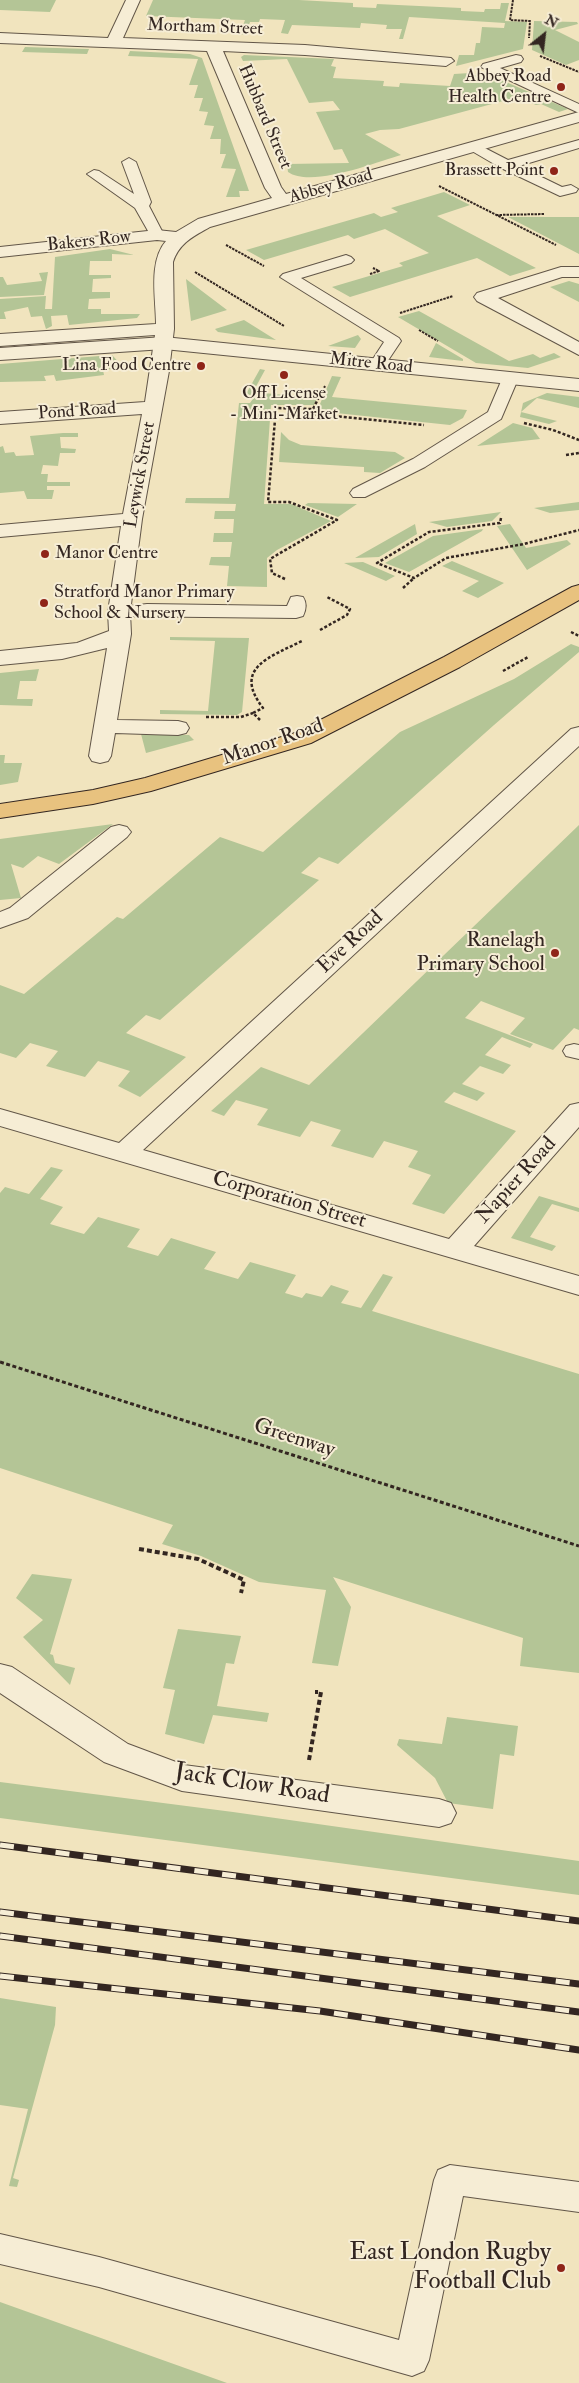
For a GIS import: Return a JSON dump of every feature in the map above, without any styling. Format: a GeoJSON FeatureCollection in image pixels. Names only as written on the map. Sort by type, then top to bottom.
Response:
{"type":"FeatureCollection","features":[{"type":"Feature","properties":{"kind":"main road","name":"Manor Road"},"geometry":{"type":"LineString","coordinates":[[0,811],[93,797],[141,786],[304,738],[452,662],[579,591]]}},
{"type":"Feature","properties":{"kind":"street"},"geometry":{"type":"LineString","coordinates":[[113,43],[133,0]]}},
{"type":"Feature","properties":{"kind":"street","name":"Mortham Street"},"geometry":{"type":"LineString","coordinates":[[0,38],[213,47],[411,51],[446,61]]}},
{"type":"Feature","properties":{"kind":"street","name":"Hubbard Street"},"geometry":{"type":"LineString","coordinates":[[213,47],[273,188],[282,200]]}},
{"type":"Feature","properties":{"kind":"street","name":"Abbey Road"},"geometry":{"type":"LineString","coordinates":[[186,233],[217,219],[579,117]]}},
{"type":"Feature","properties":{"kind":"street"},"geometry":{"type":"LineString","coordinates":[[165,336],[164,262],[168,250],[186,233]]}},
{"type":"Feature","properties":{"kind":"street","name":"Bakers Row"},"geometry":{"type":"LineString","coordinates":[[0,252],[186,233]]}},
{"type":"Feature","properties":{"kind":"street"},"geometry":{"type":"LineString","coordinates":[[483,297],[561,272],[579,272]]}},
{"type":"Feature","properties":{"kind":"street"},"geometry":{"type":"LineString","coordinates":[[483,297],[579,349]]}},
{"type":"Feature","properties":{"kind":"street"},"geometry":{"type":"LineString","coordinates":[[0,340],[165,336]]}},
{"type":"Feature","properties":{"kind":"street"},"geometry":{"type":"LineString","coordinates":[[0,354],[54,350],[165,336]]}},
{"type":"Feature","properties":{"kind":"street","name":"Mitre Road"},"geometry":{"type":"LineString","coordinates":[[165,336],[377,365],[579,385]]}},
{"type":"Feature","properties":{"kind":"street","name":"Leywick Street"},"geometry":{"type":"LineString","coordinates":[[100,756],[120,623],[132,519],[165,336]]}},
{"type":"Feature","properties":{"kind":"street","name":"Pond Road"},"geometry":{"type":"LineString","coordinates":[[0,418],[153,407]]}},
{"type":"Feature","properties":{"kind":"street"},"geometry":{"type":"LineString","coordinates":[[0,531],[132,519]]}},
{"type":"Feature","properties":{"kind":"street"},"geometry":{"type":"LineString","coordinates":[[0,658],[87,648],[106,642],[120,623]]}},
{"type":"Feature","properties":{"kind":"street"},"geometry":{"type":"LineString","coordinates":[[104,726],[178,728]]}},
{"type":"Feature","properties":{"kind":"street","name":"Eve Road"},"geometry":{"type":"LineString","coordinates":[[124,1153],[579,734]]}},
{"type":"Feature","properties":{"kind":"street"},"geometry":{"type":"LineString","coordinates":[[0,921],[19,913],[119,832]]}},
{"type":"Feature","properties":{"kind":"street","name":"Napier Road"},"geometry":{"type":"LineString","coordinates":[[454,1250],[579,1112]]}},
{"type":"Feature","properties":{"kind":"street","name":"Corporation Street"},"geometry":{"type":"LineString","coordinates":[[0,1117],[579,1286]]}},
{"type":"Feature","properties":{"kind":"street","name":"Jack Clow Road"},"geometry":{"type":"LineString","coordinates":[[0,1676],[116,1753],[182,1778],[439,1814]]}},
{"type":"Feature","properties":{"kind":"lane"},"geometry":{"type":"LineString","coordinates":[[516,59],[488,67],[579,108]]}},
{"type":"Feature","properties":{"kind":"lane"},"geometry":{"type":"LineString","coordinates":[[506,165],[579,144]]}},
{"type":"Feature","properties":{"kind":"lane"},"geometry":{"type":"LineString","coordinates":[[472,147],[560,192],[571,189]]}},
{"type":"Feature","properties":{"kind":"lane"},"geometry":{"type":"LineString","coordinates":[[129,162],[144,202],[141,204]]}},
{"type":"Feature","properties":{"kind":"lane"},"geometry":{"type":"LineString","coordinates":[[94,174],[141,204],[156,235]]}},
{"type":"Feature","properties":{"kind":"lane"},"geometry":{"type":"LineString","coordinates":[[288,276],[346,260]]}},
{"type":"Feature","properties":{"kind":"lane"},"geometry":{"type":"LineString","coordinates":[[288,276],[368,323],[392,342],[377,365]]}},
{"type":"Feature","properties":{"kind":"lane"},"geometry":{"type":"LineString","coordinates":[[359,493],[419,464],[495,415],[510,379]]}},
{"type":"Feature","properties":{"kind":"lane"},"geometry":{"type":"LineString","coordinates":[[120,623],[185,610],[274,616],[296,612],[297,601]]}},
{"type":"Feature","properties":{"kind":"lane"},"geometry":{"type":"LineString","coordinates":[[0,2249],[99,2272],[412,2360],[450,2180],[579,2197]]}},
{"type":"Feature","properties":{"kind":"path"},"geometry":{"type":"LineString","coordinates":[[513,0],[510,20],[530,21]]}},
{"type":"Feature","properties":{"kind":"path"},"geometry":{"type":"LineString","coordinates":[[537,54],[579,72]]}},
{"type":"Feature","properties":{"kind":"path"},"geometry":{"type":"LineString","coordinates":[[438,185],[562,248]]}},
{"type":"Feature","properties":{"kind":"path"},"geometry":{"type":"LineString","coordinates":[[496,215],[551,214]]}},
{"type":"Feature","properties":{"kind":"path"},"geometry":{"type":"LineString","coordinates":[[186,233],[288,276]]}},
{"type":"Feature","properties":{"kind":"path"},"geometry":{"type":"LineString","coordinates":[[194,272],[285,327]]}},
{"type":"Feature","properties":{"kind":"path"},"geometry":{"type":"LineString","coordinates":[[368,323],[470,291],[483,297]]}},
{"type":"Feature","properties":{"kind":"path"},"geometry":{"type":"LineString","coordinates":[[393,315],[442,344]]}},
{"type":"Feature","properties":{"kind":"path"},"geometry":{"type":"LineString","coordinates":[[330,378],[313,409],[314,414],[426,425]]}},
{"type":"Feature","properties":{"kind":"path"},"geometry":{"type":"LineString","coordinates":[[290,581],[272,573],[270,559],[337,520],[289,502],[268,502],[276,408],[313,409]]}},
{"type":"Feature","properties":{"kind":"path"},"geometry":{"type":"LineString","coordinates":[[519,422],[552,430],[579,440]]}},
{"type":"Feature","properties":{"kind":"path"},"geometry":{"type":"LineString","coordinates":[[566,455],[579,453]]}},
{"type":"Feature","properties":{"kind":"path"},"geometry":{"type":"LineString","coordinates":[[414,578],[377,563],[429,532],[500,522],[501,518]]}},
{"type":"Feature","properties":{"kind":"path"},"geometry":{"type":"LineString","coordinates":[[403,588],[414,578],[446,558],[542,540],[579,530]]}},
{"type":"Feature","properties":{"kind":"path"},"geometry":{"type":"LineString","coordinates":[[314,633],[347,615],[350,609],[326,596]]}},
{"type":"Feature","properties":{"kind":"path"},"geometry":{"type":"LineString","coordinates":[[570,632],[579,636]]}},
{"type":"Feature","properties":{"kind":"path"},"geometry":{"type":"LineString","coordinates":[[262,721],[253,713],[263,708],[250,691],[249,682],[252,673],[258,666],[306,638]]}},
{"type":"Feature","properties":{"kind":"path","name":"Greenway"},"geometry":{"type":"LineString","coordinates":[[0,1362],[579,1546]]}},
{"type":"Feature","properties":{"kind":"path"},"geometry":{"type":"LineString","coordinates":[[139,1549],[198,1559],[244,1580],[241,1593]]}},
{"type":"Feature","properties":{"kind":"path"},"geometry":{"type":"LineString","coordinates":[[303,1794],[321,1692],[315,1692]]}},
{"type":"Feature","properties":{"kind":"green space"},"geometry":{"type":"Polygon","coordinates":[[[0,0],[56,0],[50,12],[0,10],[0,0]]]}},
{"type":"Feature","properties":{"kind":"green space"},"geometry":{"type":"Polygon","coordinates":[[[153,0],[299,0],[353,3],[353,7],[376,8],[377,4],[461,8],[461,11],[484,12],[485,9],[500,9],[501,3],[509,3],[505,21],[527,22],[523,49],[456,66],[459,55],[474,55],[476,43],[480,43],[482,27],[504,28],[505,23],[409,17],[403,39],[399,39],[402,29],[386,29],[387,25],[361,23],[360,28],[292,25],[288,34],[281,33],[285,20],[260,19],[259,22],[250,22],[245,35],[240,34],[245,20],[146,16],[153,0]]]}},
{"type":"Feature","properties":{"kind":"green space"},"geometry":{"type":"Polygon","coordinates":[[[534,21],[577,22],[578,24],[555,30],[579,42],[579,60],[566,65],[532,50],[534,21]]]}},
{"type":"Feature","properties":{"kind":"green space"},"geometry":{"type":"Polygon","coordinates":[[[25,47],[89,49],[87,54],[22,52],[25,47]]]}},
{"type":"Feature","properties":{"kind":"green space"},"geometry":{"type":"Polygon","coordinates":[[[130,51],[190,54],[202,58],[249,191],[239,191],[240,197],[226,197],[236,169],[221,168],[226,154],[220,154],[221,139],[210,139],[214,126],[204,125],[208,112],[199,111],[203,98],[194,98],[198,85],[189,85],[198,59],[128,56],[130,51]]]}},
{"type":"Feature","properties":{"kind":"green space"},"geometry":{"type":"Polygon","coordinates":[[[244,55],[334,59],[331,66],[336,67],[333,78],[384,81],[383,86],[399,87],[400,83],[450,86],[454,74],[470,73],[482,78],[490,75],[568,109],[559,112],[518,97],[399,129],[380,130],[365,134],[401,155],[327,176],[298,176],[288,172],[287,164],[349,163],[342,149],[334,150],[316,112],[340,110],[333,101],[309,103],[287,59],[243,61],[241,57],[244,55]]]}},
{"type":"Feature","properties":{"kind":"green space"},"geometry":{"type":"Polygon","coordinates":[[[444,192],[470,205],[437,216],[536,268],[510,276],[477,258],[350,297],[332,287],[403,266],[399,263],[429,253],[385,229],[354,239],[348,235],[264,260],[246,250],[374,213],[381,217],[398,212],[391,208],[444,192]]]}},
{"type":"Feature","properties":{"kind":"green space"},"geometry":{"type":"Polygon","coordinates":[[[508,217],[579,217],[579,254],[508,217]]]}},
{"type":"Feature","properties":{"kind":"green space"},"geometry":{"type":"Polygon","coordinates":[[[110,249],[134,255],[112,254],[112,261],[90,261],[89,275],[111,275],[111,278],[93,279],[92,292],[110,292],[110,298],[89,299],[88,309],[101,309],[101,314],[140,314],[137,318],[69,325],[67,315],[51,316],[52,326],[46,329],[42,316],[31,317],[28,307],[4,312],[6,319],[0,319],[0,299],[46,296],[45,309],[52,309],[55,257],[110,249]]]}},
{"type":"Feature","properties":{"kind":"green space"},"geometry":{"type":"Polygon","coordinates":[[[48,272],[44,295],[0,297],[0,277],[3,277],[7,285],[42,281],[39,273],[48,272]]]}},
{"type":"Feature","properties":{"kind":"green space"},"geometry":{"type":"Polygon","coordinates":[[[186,279],[227,310],[191,321],[186,279]]]}},
{"type":"Feature","properties":{"kind":"green space"},"geometry":{"type":"Polygon","coordinates":[[[569,281],[579,284],[579,302],[550,287],[569,281]]]}},
{"type":"Feature","properties":{"kind":"green space"},"geometry":{"type":"Polygon","coordinates":[[[419,311],[509,361],[533,354],[540,358],[554,353],[561,357],[528,368],[476,363],[398,317],[419,311]]]}},
{"type":"Feature","properties":{"kind":"green space"},"geometry":{"type":"Polygon","coordinates":[[[244,320],[276,340],[218,332],[215,329],[244,320]]]}},
{"type":"Feature","properties":{"kind":"green space"},"geometry":{"type":"Polygon","coordinates":[[[358,335],[361,339],[355,348],[328,346],[358,335]]]}},
{"type":"Feature","properties":{"kind":"green space"},"geometry":{"type":"Polygon","coordinates":[[[436,343],[463,359],[463,361],[429,357],[436,343]]]}},
{"type":"Feature","properties":{"kind":"green space"},"geometry":{"type":"Polygon","coordinates":[[[112,355],[124,368],[103,370],[104,375],[56,381],[54,375],[44,376],[46,381],[0,382],[0,364],[112,355]]]}},
{"type":"Feature","properties":{"kind":"green space"},"geometry":{"type":"Polygon","coordinates":[[[260,369],[265,370],[253,392],[317,398],[314,405],[271,405],[264,504],[291,504],[331,521],[277,550],[267,558],[267,587],[227,586],[229,566],[209,565],[211,557],[230,557],[232,542],[213,542],[214,533],[233,533],[234,519],[214,519],[215,511],[235,511],[236,504],[185,503],[186,498],[229,498],[239,403],[250,403],[255,396],[246,394],[260,369]]]}},
{"type":"Feature","properties":{"kind":"green space"},"geometry":{"type":"Polygon","coordinates":[[[332,376],[341,377],[332,397],[467,410],[463,418],[450,425],[317,411],[332,376]]]}},
{"type":"Feature","properties":{"kind":"green space"},"geometry":{"type":"Polygon","coordinates":[[[547,393],[579,397],[579,408],[537,398],[521,412],[523,403],[547,393]]]}},
{"type":"Feature","properties":{"kind":"green space"},"geometry":{"type":"Polygon","coordinates":[[[521,412],[557,421],[549,424],[520,417],[521,412]]]}},
{"type":"Feature","properties":{"kind":"green space"},"geometry":{"type":"Polygon","coordinates":[[[513,423],[532,428],[540,439],[477,446],[513,423]]]}},
{"type":"Feature","properties":{"kind":"green space"},"geometry":{"type":"Polygon","coordinates":[[[281,432],[289,440],[301,445],[395,452],[405,458],[380,473],[364,472],[364,467],[279,462],[281,432]]]}},
{"type":"Feature","properties":{"kind":"green space"},"geometry":{"type":"Polygon","coordinates":[[[78,433],[78,437],[60,437],[61,448],[76,449],[75,453],[60,453],[58,466],[43,465],[41,474],[48,474],[47,482],[70,482],[70,486],[47,486],[47,490],[54,490],[52,499],[27,499],[24,491],[0,493],[0,447],[3,446],[5,453],[14,452],[16,456],[34,455],[30,436],[78,433]]]}},
{"type":"Feature","properties":{"kind":"green space"},"geometry":{"type":"Polygon","coordinates":[[[579,502],[579,510],[550,513],[534,508],[579,502]]]}},
{"type":"Feature","properties":{"kind":"green space"},"geometry":{"type":"Polygon","coordinates":[[[308,503],[357,504],[338,517],[305,505],[308,503]]]}},
{"type":"Feature","properties":{"kind":"green space"},"geometry":{"type":"Polygon","coordinates":[[[501,512],[492,521],[447,527],[429,522],[501,512]]]}},
{"type":"Feature","properties":{"kind":"green space"},"geometry":{"type":"Polygon","coordinates":[[[415,524],[417,534],[379,557],[355,558],[415,524]]]}},
{"type":"Feature","properties":{"kind":"green space"},"geometry":{"type":"Polygon","coordinates":[[[510,524],[526,548],[567,540],[571,544],[527,570],[497,526],[510,524]]]}},
{"type":"Feature","properties":{"kind":"green space"},"geometry":{"type":"Polygon","coordinates":[[[483,529],[409,572],[385,563],[433,536],[483,529]]]}},
{"type":"Feature","properties":{"kind":"green space"},"geometry":{"type":"Polygon","coordinates":[[[452,561],[504,583],[478,598],[462,591],[479,581],[442,566],[452,561]]]}},
{"type":"Feature","properties":{"kind":"green space"},"geometry":{"type":"Polygon","coordinates":[[[363,562],[395,576],[386,581],[344,563],[363,562]]]}},
{"type":"Feature","properties":{"kind":"green space"},"geometry":{"type":"Polygon","coordinates":[[[170,637],[249,638],[242,712],[237,715],[160,714],[160,710],[208,711],[215,641],[170,640],[170,637]]]}},
{"type":"Feature","properties":{"kind":"green space"},"geometry":{"type":"Polygon","coordinates":[[[571,644],[579,647],[579,652],[338,864],[319,857],[301,873],[319,880],[160,1020],[146,1015],[126,1033],[186,1057],[140,1097],[118,1086],[130,1071],[98,1061],[85,1077],[46,1066],[58,1051],[30,1043],[16,1058],[0,1053],[0,985],[24,994],[117,917],[123,919],[220,837],[263,852],[400,732],[514,679],[571,644]]]}},
{"type":"Feature","properties":{"kind":"green space"},"geometry":{"type":"Polygon","coordinates":[[[39,669],[36,681],[20,681],[17,699],[33,699],[32,706],[0,705],[0,673],[39,669]]]}},
{"type":"Feature","properties":{"kind":"green space"},"geometry":{"type":"Polygon","coordinates":[[[141,734],[189,735],[194,740],[146,753],[141,734]]]}},
{"type":"Feature","properties":{"kind":"green space"},"geometry":{"type":"Polygon","coordinates":[[[0,755],[5,755],[4,763],[22,763],[18,782],[0,785],[0,755]]]}},
{"type":"Feature","properties":{"kind":"green space"},"geometry":{"type":"Polygon","coordinates":[[[113,824],[59,864],[38,856],[23,868],[11,864],[21,898],[0,900],[0,839],[113,824]]]}},
{"type":"Feature","properties":{"kind":"green space"},"geometry":{"type":"Polygon","coordinates":[[[579,825],[579,1030],[574,1028],[553,1050],[510,1034],[525,1018],[481,1001],[465,1018],[533,1044],[530,1048],[502,1037],[485,1055],[511,1065],[503,1074],[480,1066],[462,1084],[485,1093],[477,1101],[454,1092],[444,1102],[516,1131],[444,1214],[412,1204],[431,1175],[408,1167],[418,1151],[384,1141],[373,1158],[331,1146],[341,1130],[311,1121],[300,1137],[257,1125],[268,1109],[236,1100],[224,1116],[211,1111],[261,1067],[309,1085],[579,825]]]}},
{"type":"Feature","properties":{"kind":"green space"},"geometry":{"type":"Polygon","coordinates":[[[51,1167],[63,1170],[40,1199],[63,1207],[50,1224],[84,1234],[98,1217],[140,1229],[127,1247],[158,1256],[171,1238],[216,1252],[204,1269],[238,1279],[250,1262],[296,1275],[285,1293],[302,1298],[306,1293],[322,1297],[331,1285],[349,1291],[341,1303],[361,1308],[383,1274],[393,1277],[372,1311],[579,1374],[579,1673],[520,1666],[523,1638],[333,1577],[351,1607],[338,1666],[312,1663],[326,1590],[259,1582],[201,1556],[162,1544],[173,1525],[0,1468],[0,1193],[5,1187],[29,1194],[51,1167]]]}},
{"type":"Feature","properties":{"kind":"green space"},"geometry":{"type":"Polygon","coordinates":[[[539,1196],[579,1208],[579,1212],[552,1204],[530,1237],[556,1246],[552,1251],[511,1238],[539,1196]]]}},
{"type":"Feature","properties":{"kind":"green space"},"geometry":{"type":"Polygon","coordinates":[[[32,1574],[72,1579],[50,1654],[53,1655],[55,1663],[75,1668],[70,1685],[23,1637],[43,1620],[16,1598],[32,1574]]]}},
{"type":"Feature","properties":{"kind":"green space"},"geometry":{"type":"Polygon","coordinates":[[[178,1629],[241,1636],[234,1664],[226,1663],[217,1706],[269,1713],[267,1722],[213,1715],[204,1744],[165,1734],[175,1690],[163,1688],[178,1629]]]}},
{"type":"Feature","properties":{"kind":"green space"},"geometry":{"type":"Polygon","coordinates":[[[447,1717],[518,1726],[514,1756],[500,1754],[493,1809],[448,1803],[435,1778],[397,1745],[399,1739],[442,1744],[447,1717]]]}},
{"type":"Feature","properties":{"kind":"green space"},"geometry":{"type":"Polygon","coordinates":[[[0,1782],[233,1812],[579,1861],[579,1895],[0,1818],[0,1782]]]}},
{"type":"Feature","properties":{"kind":"green space"},"geometry":{"type":"Polygon","coordinates":[[[0,1998],[56,2007],[55,2025],[13,2178],[19,2180],[17,2187],[9,2186],[28,2109],[0,2105],[0,1998]]]}},
{"type":"Feature","properties":{"kind":"green space"},"geometry":{"type":"Polygon","coordinates":[[[0,2302],[227,2383],[0,2383],[0,2302]]]}},
{"type":"Feature","properties":{"kind":"railway"},"geometry":{"type":"LineString","coordinates":[[0,1845],[579,1921]]}},
{"type":"Feature","properties":{"kind":"railway"},"geometry":{"type":"LineString","coordinates":[[0,1912],[579,1984]]}},
{"type":"Feature","properties":{"kind":"railway"},"geometry":{"type":"LineString","coordinates":[[0,1936],[579,2012]]}},
{"type":"Feature","properties":{"kind":"railway"},"geometry":{"type":"LineString","coordinates":[[0,1976],[320,2011],[579,2050]]}},
{"type":"Feature","properties":{"kind":"place","name":"Abbey Road Health Centre"},"geometry":{"type":"Point","coordinates":[561,87]}},
{"type":"Feature","properties":{"kind":"place","name":"Brassett Point"},"geometry":{"type":"Point","coordinates":[554,171]}},
{"type":"Feature","properties":{"kind":"place","name":"Lina Food Centre"},"geometry":{"type":"Point","coordinates":[201,366]}},
{"type":"Feature","properties":{"kind":"place","name":"Off License - Mini-Market"},"geometry":{"type":"Point","coordinates":[284,375]}},
{"type":"Feature","properties":{"kind":"place","name":"Manor Centre"},"geometry":{"type":"Point","coordinates":[45,554]}},
{"type":"Feature","properties":{"kind":"place","name":"Stratford Manor Primary School & Nursery"},"geometry":{"type":"Point","coordinates":[44,603]}},
{"type":"Feature","properties":{"kind":"place","name":"Ranelagh Primary School"},"geometry":{"type":"Point","coordinates":[555,953]}},
{"type":"Feature","properties":{"kind":"place","name":"East London Rugby Football Club"},"geometry":{"type":"Point","coordinates":[561,2268]}}]}
